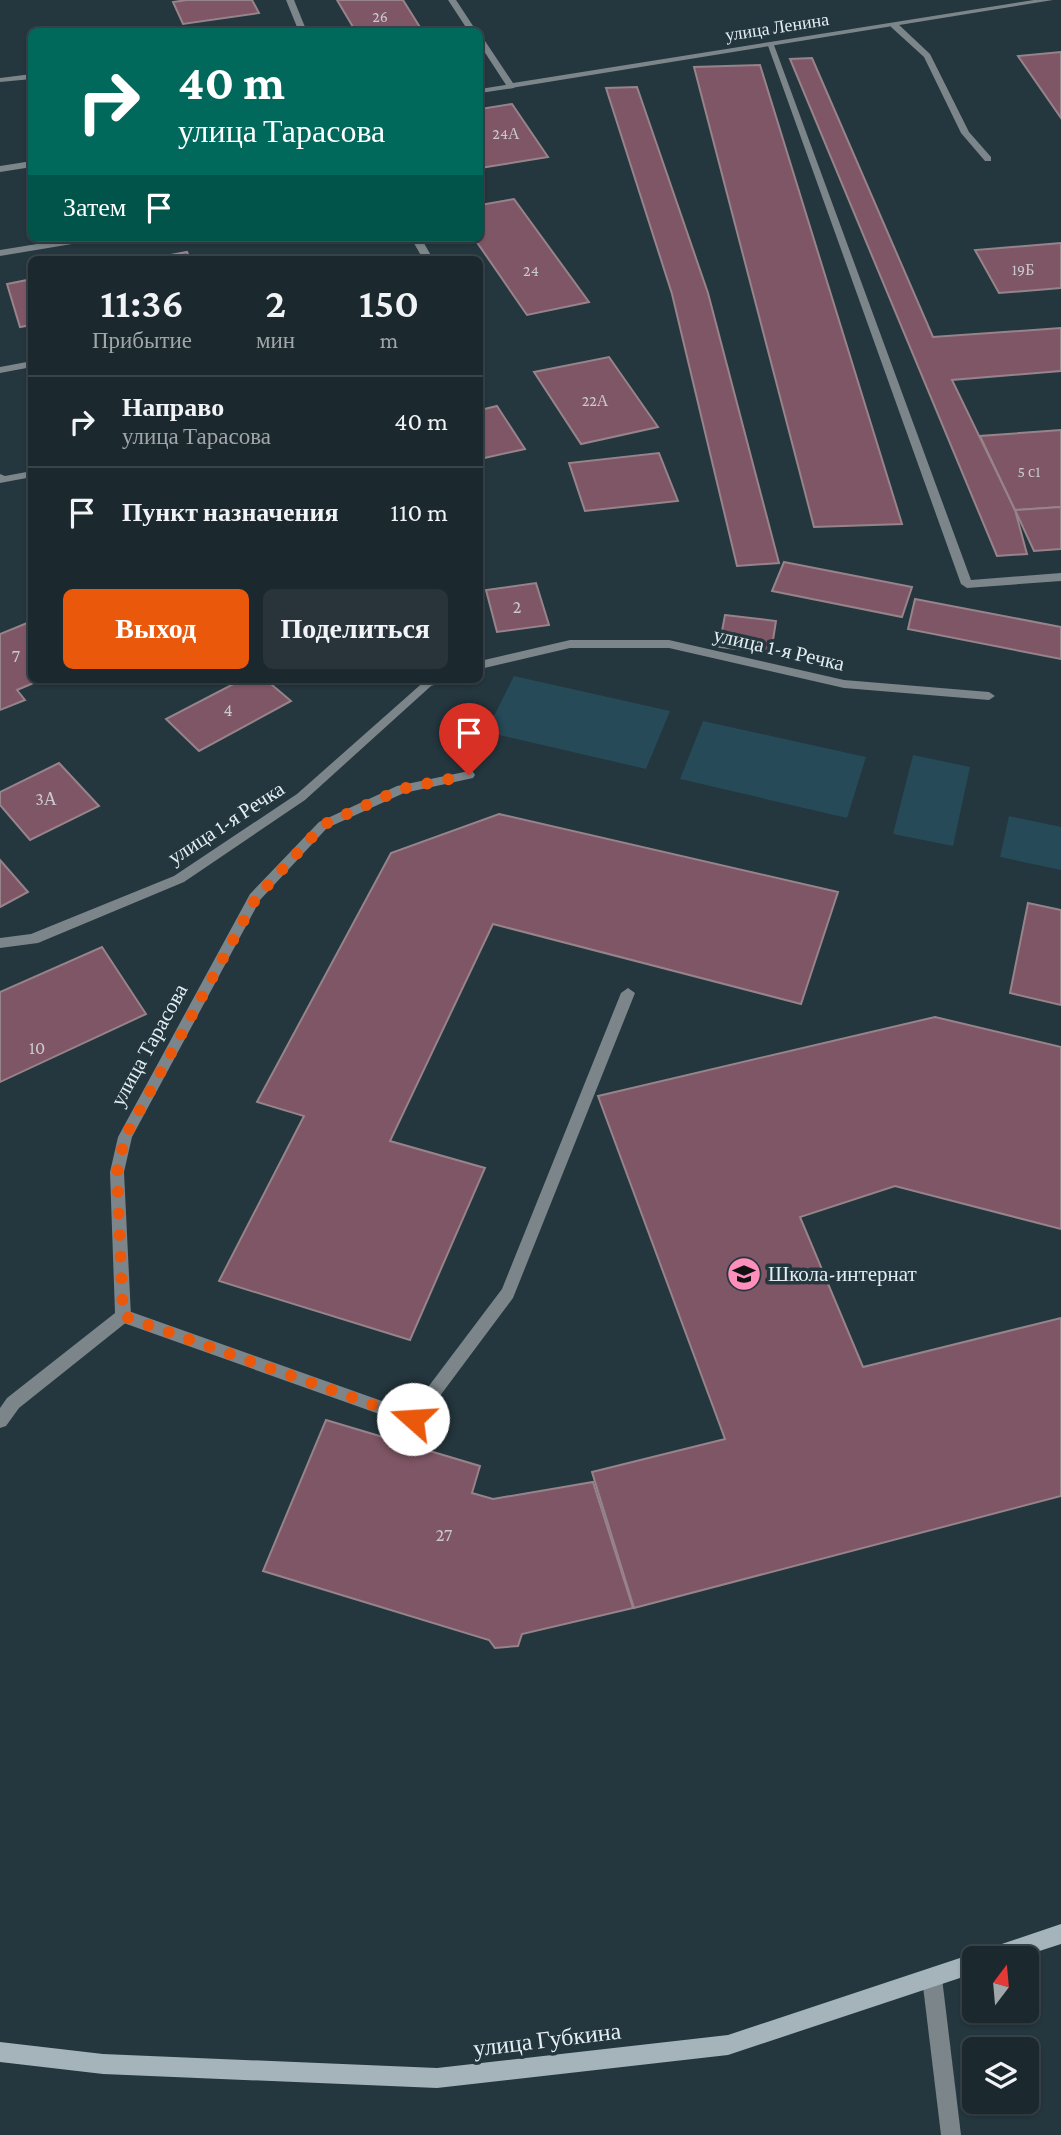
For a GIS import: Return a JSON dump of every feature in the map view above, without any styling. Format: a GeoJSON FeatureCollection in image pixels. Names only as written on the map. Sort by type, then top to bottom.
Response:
{"type":"FeatureCollection","features":[{"type":"Feature","properties":{"kind":"street"},"geometry":{"type":"LineString","coordinates":[[290,0],[301,28]]}},
{"type":"Feature","properties":{"kind":"street"},"geometry":{"type":"LineString","coordinates":[[452,0],[470,28]]}},
{"type":"Feature","properties":{"kind":"street","name":"улица Ленина"},"geometry":{"type":"LineString","coordinates":[[483,91],[1049,0]]}},
{"type":"Feature","properties":{"kind":"street"},"geometry":{"type":"LineString","coordinates":[[894,25],[927,56],[965,133],[988,159]]}},
{"type":"Feature","properties":{"kind":"street"},"geometry":{"type":"LineString","coordinates":[[483,44],[511,86]]}},
{"type":"Feature","properties":{"kind":"street"},"geometry":{"type":"LineString","coordinates":[[770,44],[967,584],[1061,576]]}},
{"type":"Feature","properties":{"kind":"street"},"geometry":{"type":"LineString","coordinates":[[0,80],[28,76]]}},
{"type":"Feature","properties":{"kind":"street"},"geometry":{"type":"LineString","coordinates":[[0,169],[28,165]]}},
{"type":"Feature","properties":{"kind":"street"},"geometry":{"type":"LineString","coordinates":[[0,253],[66,242]]}},
{"type":"Feature","properties":{"kind":"street"},"geometry":{"type":"LineString","coordinates":[[0,370],[28,365]]}},
{"type":"Feature","properties":{"kind":"street"},"geometry":{"type":"LineString","coordinates":[[0,477],[1,480],[28,475]]}},
{"type":"Feature","properties":{"kind":"street","name":"улица 1-я Речка"},"geometry":{"type":"LineString","coordinates":[[483,665],[503,657],[570,644],[669,644],[844,684],[989,696]]}},
{"type":"Feature","properties":{"kind":"street","name":"улица 1-я Речка"},"geometry":{"type":"LineString","coordinates":[[0,943],[33,939],[179,879],[301,797],[427,683]]}},
{"type":"Feature","properties":{"kind":"street","name":"улица Тарасова"},"geometry":{"type":"LineString","coordinates":[[123,1316],[117,1172],[125,1137],[256,898],[323,825],[401,789],[469,775]]}},
{"type":"Feature","properties":{"kind":"street"},"geometry":{"type":"LineString","coordinates":[[0,1421],[13,1404],[123,1316],[413,1419],[508,1293],[628,993]]}},
{"type":"Feature","properties":{"kind":"street"},"geometry":{"type":"LineString","coordinates":[[1026,1946],[1061,1934]]}},
{"type":"Feature","properties":{"kind":"street"},"geometry":{"type":"LineString","coordinates":[[951,2135],[932,1978],[962,1968]]}},
{"type":"Feature","properties":{"kind":"street","name":"улица Губкина"},"geometry":{"type":"LineString","coordinates":[[0,2052],[103,2064],[437,2078],[728,2045],[932,1978]]}},
{"type":"Feature","properties":{"kind":"shaded area"},"geometry":{"type":"Polygon","coordinates":[[[514,676],[670,711],[646,769],[486,732],[514,676]]]}},
{"type":"Feature","properties":{"kind":"shaded area"},"geometry":{"type":"Polygon","coordinates":[[[703,721],[866,757],[847,818],[680,779],[703,721]]]}},
{"type":"Feature","properties":{"kind":"shaded area"},"geometry":{"type":"Polygon","coordinates":[[[913,755],[970,767],[953,846],[893,834],[913,755]]]}},
{"type":"Feature","properties":{"kind":"shaded area"},"geometry":{"type":"Polygon","coordinates":[[[1009,816],[1061,827],[1061,870],[1000,857],[1009,816]]]}},
{"type":"Feature","properties":{"kind":"building"},"geometry":{"type":"Polygon","coordinates":[[[252,0],[259,13],[183,24],[173,2],[252,0]]]}},
{"type":"Feature","properties":{"kind":"building"},"geometry":{"type":"Polygon","coordinates":[[[337,0],[403,0],[420,28],[354,28],[337,0]]]}},
{"type":"Feature","properties":{"kind":"building"},"geometry":{"type":"Polygon","coordinates":[[[1061,52],[1061,118],[1018,56],[1061,52]]]}},
{"type":"Feature","properties":{"kind":"building"},"geometry":{"type":"Polygon","coordinates":[[[812,58],[933,337],[1061,328],[1061,371],[952,380],[1015,510],[1027,554],[997,556],[790,59],[812,58]]]}},
{"type":"Feature","properties":{"kind":"building"},"geometry":{"type":"Polygon","coordinates":[[[760,65],[902,524],[814,527],[694,67],[760,65]]]}},
{"type":"Feature","properties":{"kind":"building"},"geometry":{"type":"Polygon","coordinates":[[[637,87],[708,293],[779,563],[737,566],[672,294],[606,88],[637,87]]]}},
{"type":"Feature","properties":{"kind":"building"},"geometry":{"type":"Polygon","coordinates":[[[512,104],[548,157],[483,168],[483,109],[512,104]]]}},
{"type":"Feature","properties":{"kind":"building"},"geometry":{"type":"Polygon","coordinates":[[[514,199],[589,302],[527,315],[477,242],[483,242],[483,204],[514,199]]]}},
{"type":"Feature","properties":{"kind":"building"},"geometry":{"type":"Polygon","coordinates":[[[1061,243],[1061,288],[999,293],[975,250],[1061,243]]]}},
{"type":"Feature","properties":{"kind":"building"},"geometry":{"type":"Polygon","coordinates":[[[187,252],[189,256],[165,256],[187,252]]]}},
{"type":"Feature","properties":{"kind":"building"},"geometry":{"type":"Polygon","coordinates":[[[28,280],[28,326],[20,327],[7,284],[28,280]]]}},
{"type":"Feature","properties":{"kind":"building"},"geometry":{"type":"Polygon","coordinates":[[[609,357],[658,427],[581,444],[534,372],[609,357]]]}},
{"type":"Feature","properties":{"kind":"building"},"geometry":{"type":"Polygon","coordinates":[[[497,406],[525,449],[483,458],[483,409],[497,406]]]}},
{"type":"Feature","properties":{"kind":"building"},"geometry":{"type":"Polygon","coordinates":[[[1061,430],[1061,507],[1015,510],[980,436],[1061,430]]]}},
{"type":"Feature","properties":{"kind":"building"},"geometry":{"type":"Polygon","coordinates":[[[659,453],[678,501],[585,511],[569,463],[659,453]]]}},
{"type":"Feature","properties":{"kind":"building"},"geometry":{"type":"Polygon","coordinates":[[[1061,507],[1061,549],[1034,551],[1015,510],[1061,507]]]}},
{"type":"Feature","properties":{"kind":"building"},"geometry":{"type":"Polygon","coordinates":[[[784,562],[912,587],[902,617],[772,591],[784,562]]]}},
{"type":"Feature","properties":{"kind":"building"},"geometry":{"type":"Polygon","coordinates":[[[536,583],[549,625],[497,632],[486,590],[536,583]]]}},
{"type":"Feature","properties":{"kind":"building"},"geometry":{"type":"Polygon","coordinates":[[[915,599],[1061,627],[1061,659],[908,629],[915,599]]]}},
{"type":"Feature","properties":{"kind":"building"},"geometry":{"type":"Polygon","coordinates":[[[725,615],[776,621],[771,653],[719,647],[725,615]]]}},
{"type":"Feature","properties":{"kind":"building"},"geometry":{"type":"Polygon","coordinates":[[[28,623],[28,683],[34,683],[17,690],[25,700],[0,710],[0,634],[28,623]]]}},
{"type":"Feature","properties":{"kind":"building"},"geometry":{"type":"Polygon","coordinates":[[[235,683],[270,683],[291,701],[199,751],[166,719],[235,683]]]}},
{"type":"Feature","properties":{"kind":"building"},"geometry":{"type":"Polygon","coordinates":[[[59,763],[99,806],[30,840],[0,805],[0,792],[59,763]]]}},
{"type":"Feature","properties":{"kind":"building"},"geometry":{"type":"Polygon","coordinates":[[[499,814],[838,892],[801,1004],[493,924],[390,1141],[485,1168],[410,1340],[219,1281],[304,1116],[257,1102],[391,853],[499,814]]]}},
{"type":"Feature","properties":{"kind":"building"},"geometry":{"type":"Polygon","coordinates":[[[0,860],[28,892],[0,907],[0,860]]]}},
{"type":"Feature","properties":{"kind":"building"},"geometry":{"type":"Polygon","coordinates":[[[1028,903],[1061,910],[1061,1005],[1010,993],[1028,903]]]}},
{"type":"Feature","properties":{"kind":"building"},"geometry":{"type":"Polygon","coordinates":[[[102,947],[146,1014],[0,1082],[0,992],[102,947]]]}},
{"type":"Feature","properties":{"kind":"building","name":"Школа-интернат"},"geometry":{"type":"Polygon","coordinates":[[[935,1017],[1061,1047],[1061,1229],[895,1186],[800,1217],[863,1367],[1061,1318],[1061,1496],[634,1608],[592,1472],[725,1439],[598,1096],[935,1017]]]}},
{"type":"Feature","properties":{"kind":"building"},"geometry":{"type":"Polygon","coordinates":[[[326,1420],[480,1466],[472,1493],[493,1499],[593,1482],[633,1608],[522,1634],[518,1646],[495,1648],[489,1640],[263,1571],[326,1420]]]}},
{"type":"Feature","properties":{"kind":"place","name":"Школа-интернат"},"geometry":{"type":"Point","coordinates":[744,1274]}},
{"type":"Feature","properties":{"kind":"route"},"geometry":{"type":"LineString","coordinates":[[413,1419],[123,1316],[117,1172],[125,1137],[256,898],[323,825],[401,789],[469,775]]}}]}
